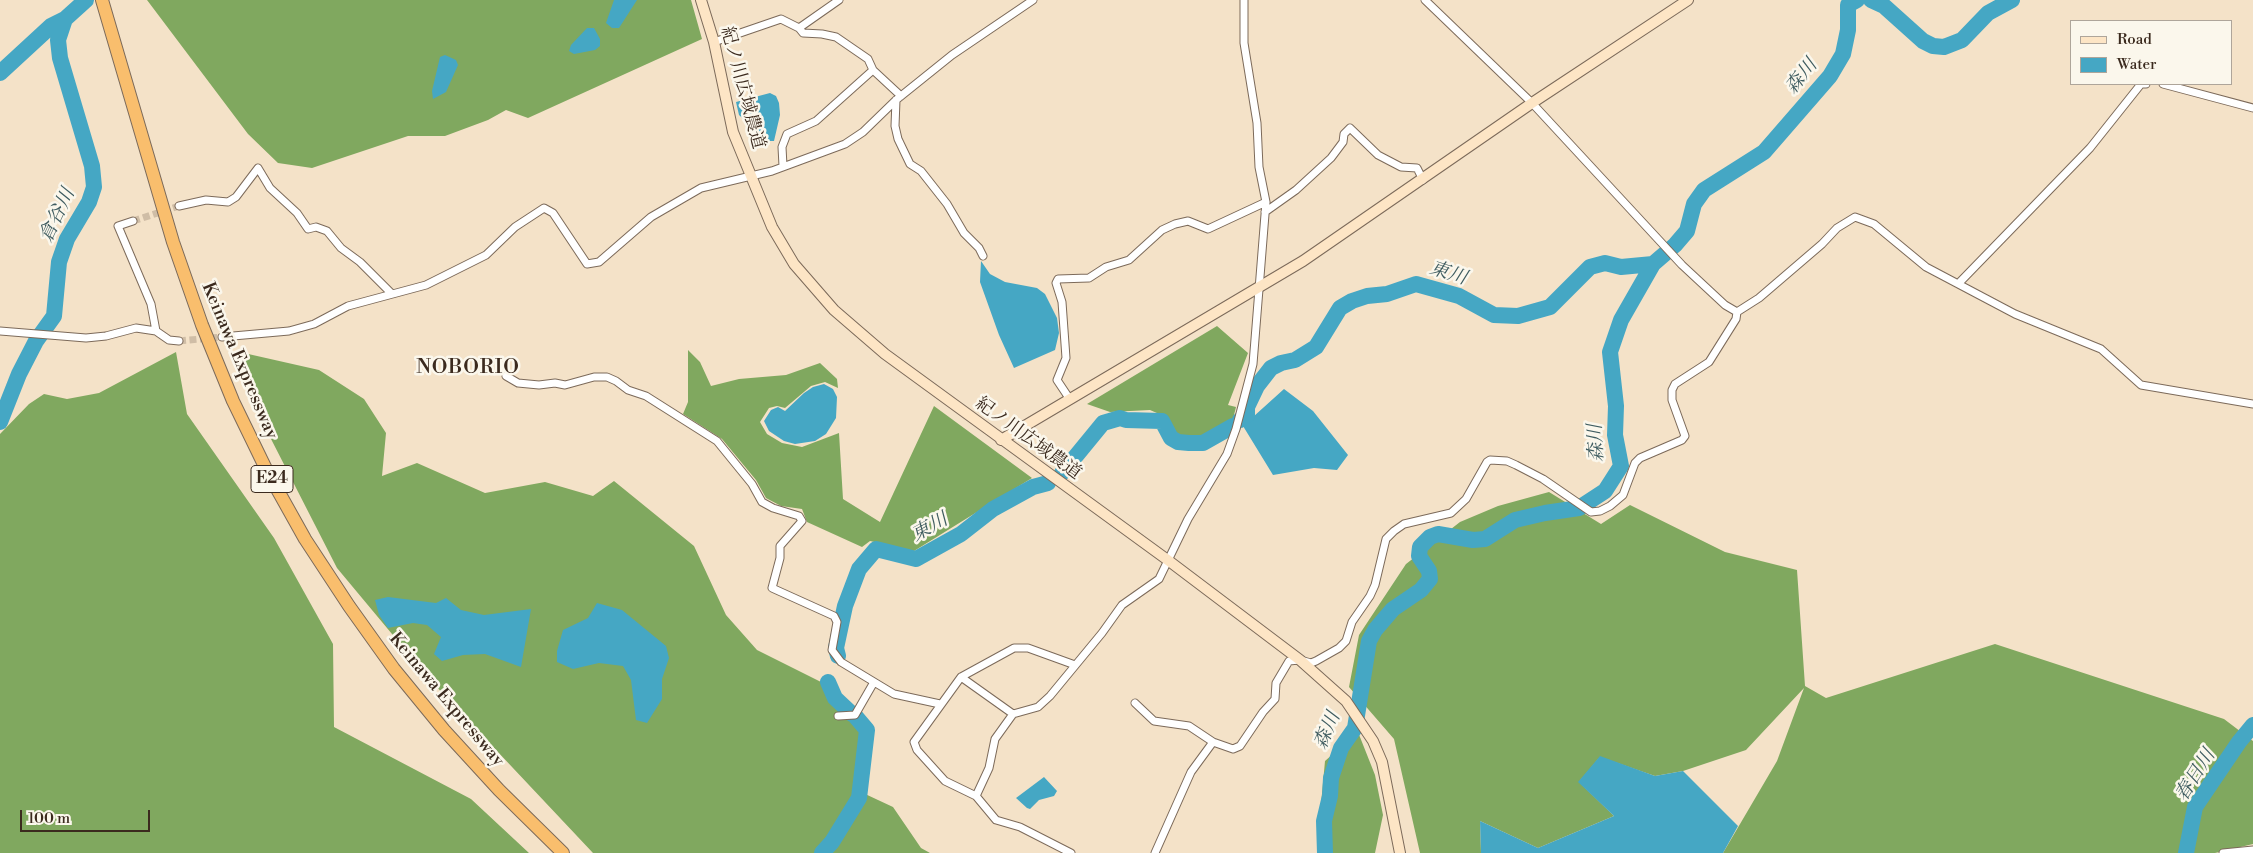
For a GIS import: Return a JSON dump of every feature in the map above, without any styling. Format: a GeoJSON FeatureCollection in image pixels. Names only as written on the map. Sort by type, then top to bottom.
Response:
{"type":"FeatureCollection","features":[{"type":"Feature","properties":{"kind":"highway","name":"Keinawa Expressway"},"geometry":{"type":"LineString","coordinates":[[102,0],[173,242],[202,325],[233,401],[267,471],[305,539],[349,606],[394,668],[450,736],[499,790],[563,853]]}},
{"type":"Feature","properties":{"kind":"street","name":"紀ノ川広域農道"},"geometry":{"type":"LineString","coordinates":[[701,0],[714,42],[733,132],[749,175],[772,227],[794,264],[834,310],[885,354],[1169,561],[1300,660],[1346,701],[1373,742],[1382,762],[1400,853]]}},
{"type":"Feature","properties":{"kind":"street"},"geometry":{"type":"LineString","coordinates":[[799,28],[839,0]]}},
{"type":"Feature","properties":{"kind":"street"},"geometry":{"type":"LineString","coordinates":[[222,337],[289,331],[314,324],[348,306],[426,285],[486,255],[515,227],[544,208],[553,213],[587,264],[600,262],[651,217],[701,188],[783,166],[845,144],[863,132],[899,98],[952,55],[1033,0]]}},
{"type":"Feature","properties":{"kind":"street"},"geometry":{"type":"LineString","coordinates":[[976,796],[989,768],[995,738],[1013,714],[1038,707],[1050,696],[1102,634],[1115,612],[1132,597],[1159,579],[1188,519],[1227,454],[1236,429],[1253,364],[1266,202],[1259,167],[1257,123],[1244,43],[1244,0]]}},
{"type":"Feature","properties":{"kind":"street"},"geometry":{"type":"LineString","coordinates":[[1425,0],[1532,103],[1682,265],[1718,298],[1737,312]]}},
{"type":"Feature","properties":{"kind":"street"},"geometry":{"type":"LineString","coordinates":[[1001,440],[1303,261],[1424,180],[1532,103],[1688,0]]}},
{"type":"Feature","properties":{"kind":"street"},"geometry":{"type":"LineString","coordinates":[[714,42],[781,19],[799,28],[803,33],[836,37],[851,46],[868,59],[872,70],[899,98]]}},
{"type":"Feature","properties":{"kind":"street"},"geometry":{"type":"LineString","coordinates":[[783,166],[782,147],[787,134],[816,121],[872,70]]}},
{"type":"Feature","properties":{"kind":"street"},"geometry":{"type":"LineString","coordinates":[[1959,283],[2090,148],[2140,85]]}},
{"type":"Feature","properties":{"kind":"street"},"geometry":{"type":"LineString","coordinates":[[2167,85],[2253,108]]}},
{"type":"Feature","properties":{"kind":"street"},"geometry":{"type":"LineString","coordinates":[[899,98],[895,126],[898,139],[910,164],[921,171],[947,204],[964,233],[979,248],[982,256]]}},
{"type":"Feature","properties":{"kind":"street"},"geometry":{"type":"LineString","coordinates":[[1265,212],[1309,179],[1331,158],[1342,142],[1344,134],[1350,128],[1378,156],[1401,167],[1417,168],[1424,180]]}},
{"type":"Feature","properties":{"kind":"street"},"geometry":{"type":"LineString","coordinates":[[179,206],[206,200],[228,202],[236,196],[258,168],[270,188],[297,214],[308,229],[316,227],[327,230],[341,248],[360,262],[392,294]]}},
{"type":"Feature","properties":{"kind":"street"},"geometry":{"type":"LineString","coordinates":[[1070,398],[1058,380],[1066,358],[1062,302],[1056,282],[1058,279],[1089,278],[1106,266],[1129,260],[1162,230],[1175,224],[1188,221],[1208,229],[1266,202]]}},
{"type":"Feature","properties":{"kind":"street"},"geometry":{"type":"LineString","coordinates":[[1135,703],[1154,721],[1189,726],[1213,742],[1233,749],[1240,746],[1263,712],[1275,699],[1276,683],[1289,661],[1300,660],[1311,663],[1340,648],[1346,641],[1352,622],[1375,585],[1386,539],[1404,524],[1451,513],[1466,499],[1487,462],[1490,460],[1508,461],[1516,465],[1592,512],[1600,511],[1610,506],[1624,495],[1635,463],[1640,458],[1682,440],[1685,436],[1684,428],[1672,400],[1672,390],[1675,384],[1709,362],[1736,319],[1737,312],[1759,298],[1837,228],[1855,217],[1874,224],[1926,267],[2015,314],[2101,350],[2141,385],[2253,404]]}},
{"type":"Feature","properties":{"kind":"street"},"geometry":{"type":"LineString","coordinates":[[133,222],[118,226],[151,304],[156,331]]}},
{"type":"Feature","properties":{"kind":"street"},"geometry":{"type":"LineString","coordinates":[[0,331],[86,338],[106,336],[136,328],[156,331],[169,340],[179,341]]}},
{"type":"Feature","properties":{"kind":"street"},"geometry":{"type":"LineString","coordinates":[[506,376],[518,383],[539,386],[555,383],[565,385],[594,377],[607,377],[616,380],[628,390],[646,396],[718,441],[752,484],[762,502],[773,508],[799,516],[802,521],[780,546],[780,558],[772,588],[834,616],[838,622],[832,650],[836,657],[894,694],[940,704]]}},
{"type":"Feature","properties":{"kind":"street"},"geometry":{"type":"LineString","coordinates":[[1071,853],[1020,826],[996,820],[976,796],[944,780],[914,746],[914,742],[961,677],[1018,646],[1075,665]]}},
{"type":"Feature","properties":{"kind":"street"},"geometry":{"type":"LineString","coordinates":[[961,677],[1013,714]]}},
{"type":"Feature","properties":{"kind":"street"},"geometry":{"type":"LineString","coordinates":[[838,716],[855,715],[874,682]]}},
{"type":"Feature","properties":{"kind":"street"},"geometry":{"type":"LineString","coordinates":[[1155,853],[1191,772],[1213,742]]}},
{"type":"Feature","properties":{"kind":"street"},"geometry":{"type":"LineString","coordinates":[[2223,853],[2253,850]]}},
{"type":"Feature","properties":{"kind":"green space"},"geometry":{"type":"Polygon","coordinates":[[[147,0],[691,0],[702,39],[528,118],[506,110],[488,120],[445,136],[408,136],[312,168],[278,163],[248,134],[147,0]]]}},
{"type":"Feature","properties":{"kind":"green space"},"geometry":{"type":"Polygon","coordinates":[[[1217,326],[1248,353],[1228,405],[1236,407],[1233,419],[1204,438],[1189,440],[1179,437],[1170,428],[1166,417],[1150,410],[1110,412],[1087,404],[1217,326]]]}},
{"type":"Feature","properties":{"kind":"green space"},"geometry":{"type":"Polygon","coordinates":[[[688,350],[700,362],[711,386],[739,379],[786,375],[820,363],[837,379],[838,388],[825,382],[811,386],[785,408],[777,406],[769,408],[760,422],[767,434],[782,443],[802,447],[839,433],[843,499],[880,522],[934,406],[1032,478],[914,551],[870,541],[862,547],[807,522],[802,509],[781,506],[766,498],[756,480],[722,439],[683,414],[688,402],[688,350]]]}},
{"type":"Feature","properties":{"kind":"green space"},"geometry":{"type":"Polygon","coordinates":[[[235,351],[319,370],[364,399],[386,433],[382,476],[417,463],[485,493],[545,482],[593,496],[614,481],[694,546],[726,615],[757,650],[823,683],[856,721],[872,747],[865,765],[863,793],[893,807],[921,848],[930,853],[593,853],[432,682],[337,568],[270,437],[235,351]]]}},
{"type":"Feature","properties":{"kind":"green space"},"geometry":{"type":"Polygon","coordinates":[[[176,352],[187,414],[274,538],[333,644],[334,727],[471,799],[529,853],[0,853],[0,434],[29,404],[44,394],[67,399],[99,393],[176,352]]]}},
{"type":"Feature","properties":{"kind":"green space"},"geometry":{"type":"Polygon","coordinates":[[[1549,492],[1601,524],[1630,505],[1725,552],[1797,570],[1805,686],[1826,698],[1995,644],[2224,719],[2253,741],[2253,844],[2215,853],[1723,853],[1777,761],[1804,688],[1746,750],[1683,771],[1655,776],[1600,757],[1579,782],[1614,816],[1538,848],[1480,821],[1481,853],[1420,853],[1394,739],[1349,687],[1359,635],[1406,564],[1460,522],[1498,506],[1549,492]]]}},
{"type":"Feature","properties":{"kind":"green space"},"geometry":{"type":"Polygon","coordinates":[[[1358,732],[1375,775],[1383,815],[1375,853],[1322,853],[1320,815],[1325,761],[1358,732]]]}},
{"type":"Feature","properties":{"kind":"water"},"geometry":{"type":"Polygon","coordinates":[[[614,0],[637,0],[619,28],[612,28],[606,23],[614,0]]]}},
{"type":"Feature","properties":{"kind":"water"},"geometry":{"type":"Polygon","coordinates":[[[587,28],[594,28],[600,39],[600,46],[595,50],[574,54],[569,51],[571,45],[587,28]]]}},
{"type":"Feature","properties":{"kind":"water"},"geometry":{"type":"Polygon","coordinates":[[[445,55],[456,60],[458,65],[446,92],[433,99],[432,91],[440,57],[445,55]]]}},
{"type":"Feature","properties":{"kind":"water"},"geometry":{"type":"Polygon","coordinates":[[[770,93],[776,96],[780,115],[774,141],[766,141],[739,115],[736,102],[770,93]]]}},
{"type":"Feature","properties":{"kind":"water"},"geometry":{"type":"Polygon","coordinates":[[[981,261],[990,274],[1005,282],[1037,288],[1045,294],[1057,318],[1059,333],[1055,350],[1014,368],[999,335],[980,282],[981,261]]]}},
{"type":"Feature","properties":{"kind":"water"},"geometry":{"type":"Polygon","coordinates":[[[824,384],[833,389],[837,397],[836,418],[826,434],[815,441],[795,444],[784,441],[769,431],[764,421],[771,410],[778,407],[785,411],[804,393],[813,387],[824,384]]]}},
{"type":"Feature","properties":{"kind":"water"},"geometry":{"type":"Polygon","coordinates":[[[1284,389],[1313,411],[1348,455],[1337,470],[1314,468],[1273,475],[1243,426],[1284,389]]]}},
{"type":"Feature","properties":{"kind":"water"},"geometry":{"type":"Polygon","coordinates":[[[388,597],[436,603],[446,598],[461,610],[484,615],[531,609],[521,667],[485,654],[463,655],[442,661],[434,654],[441,637],[427,625],[413,623],[388,628],[379,615],[375,600],[388,597]]]}},
{"type":"Feature","properties":{"kind":"water"},"geometry":{"type":"Polygon","coordinates":[[[597,603],[622,610],[666,646],[669,658],[662,679],[662,699],[647,723],[636,720],[631,680],[623,666],[599,663],[573,669],[557,662],[557,651],[563,630],[588,618],[597,603]]]}},
{"type":"Feature","properties":{"kind":"water"},"geometry":{"type":"Polygon","coordinates":[[[1600,756],[1655,776],[1683,771],[1738,826],[1723,853],[1481,853],[1480,821],[1538,848],[1614,816],[1578,782],[1600,756]]]}},
{"type":"Feature","properties":{"kind":"water"},"geometry":{"type":"Polygon","coordinates":[[[1044,777],[1057,791],[1054,796],[1039,800],[1030,809],[1027,808],[1016,798],[1044,777]]]}},
{"type":"Feature","properties":{"kind":"waterway"},"geometry":{"type":"LineString","coordinates":[[0,73],[51,26],[65,19],[86,0]]}},
{"type":"Feature","properties":{"kind":"waterway","name":"森川"},"geometry":{"type":"LineString","coordinates":[[1325,853],[1324,821],[1330,796],[1331,778],[1341,748],[1355,728],[1369,641],[1375,630],[1393,609],[1421,590],[1430,579],[1429,571],[1419,556],[1420,547],[1430,537],[1438,534],[1473,540],[1485,539],[1515,520],[1579,508],[1605,491],[1621,466],[1615,435],[1616,406],[1610,352],[1621,320],[1653,264],[1675,245],[1687,231],[1694,204],[1704,190],[1764,152],[1830,76],[1843,54],[1848,30],[1848,5],[1857,0]]}},
{"type":"Feature","properties":{"kind":"waterway","name":"森川"},"geometry":{"type":"LineString","coordinates":[[1871,0],[1884,6],[1923,41],[1933,46],[1944,47],[1962,40],[1988,13],[2012,0]]}},
{"type":"Feature","properties":{"kind":"waterway","name":"倉谷川"},"geometry":{"type":"LineString","coordinates":[[0,422],[19,374],[36,341],[54,316],[59,262],[67,239],[89,202],[94,187],[92,166],[60,58],[58,40],[65,19]]}},
{"type":"Feature","properties":{"kind":"waterway","name":"東川"},"geometry":{"type":"LineString","coordinates":[[1240,420],[1247,415],[1247,407],[1257,386],[1271,368],[1281,363],[1295,360],[1316,347],[1340,308],[1352,301],[1367,296],[1387,294],[1416,284],[1459,296],[1494,315],[1518,316],[1550,307],[1590,267],[1605,263],[1621,267],[1653,264]]}},
{"type":"Feature","properties":{"kind":"waterway","name":"東川"},"geometry":{"type":"LineString","coordinates":[[1062,473],[1103,423],[1120,418],[1126,420],[1162,421],[1171,438],[1178,442],[1189,443],[1203,443],[1233,426]]}},
{"type":"Feature","properties":{"kind":"waterway","name":"東川"},"geometry":{"type":"LineString","coordinates":[[838,656],[836,648],[845,606],[859,569],[876,549],[916,559],[961,534],[993,509],[1033,487],[1048,483]]}},
{"type":"Feature","properties":{"kind":"waterway","name":"東川"},"geometry":{"type":"LineString","coordinates":[[828,682],[835,698],[852,714]]}},
{"type":"Feature","properties":{"kind":"waterway","name":"東川"},"geometry":{"type":"LineString","coordinates":[[822,853],[832,842],[859,798],[867,730],[856,717]]}},
{"type":"Feature","properties":{"kind":"waterway","name":"春日川"},"geometry":{"type":"LineString","coordinates":[[2186,853],[2195,807],[2239,742],[2253,725]]}},
{"type":"Feature","properties":{"kind":"tunnel"},"geometry":{"type":"LineString","coordinates":[[133,221],[179,206]]}},
{"type":"Feature","properties":{"kind":"tunnel"},"geometry":{"type":"LineString","coordinates":[[179,341],[222,337]]}},
{"type":"Feature","properties":{"kind":"district","name":"NOBORIO"},"geometry":{"type":"Point","coordinates":[468,368]}}]}
